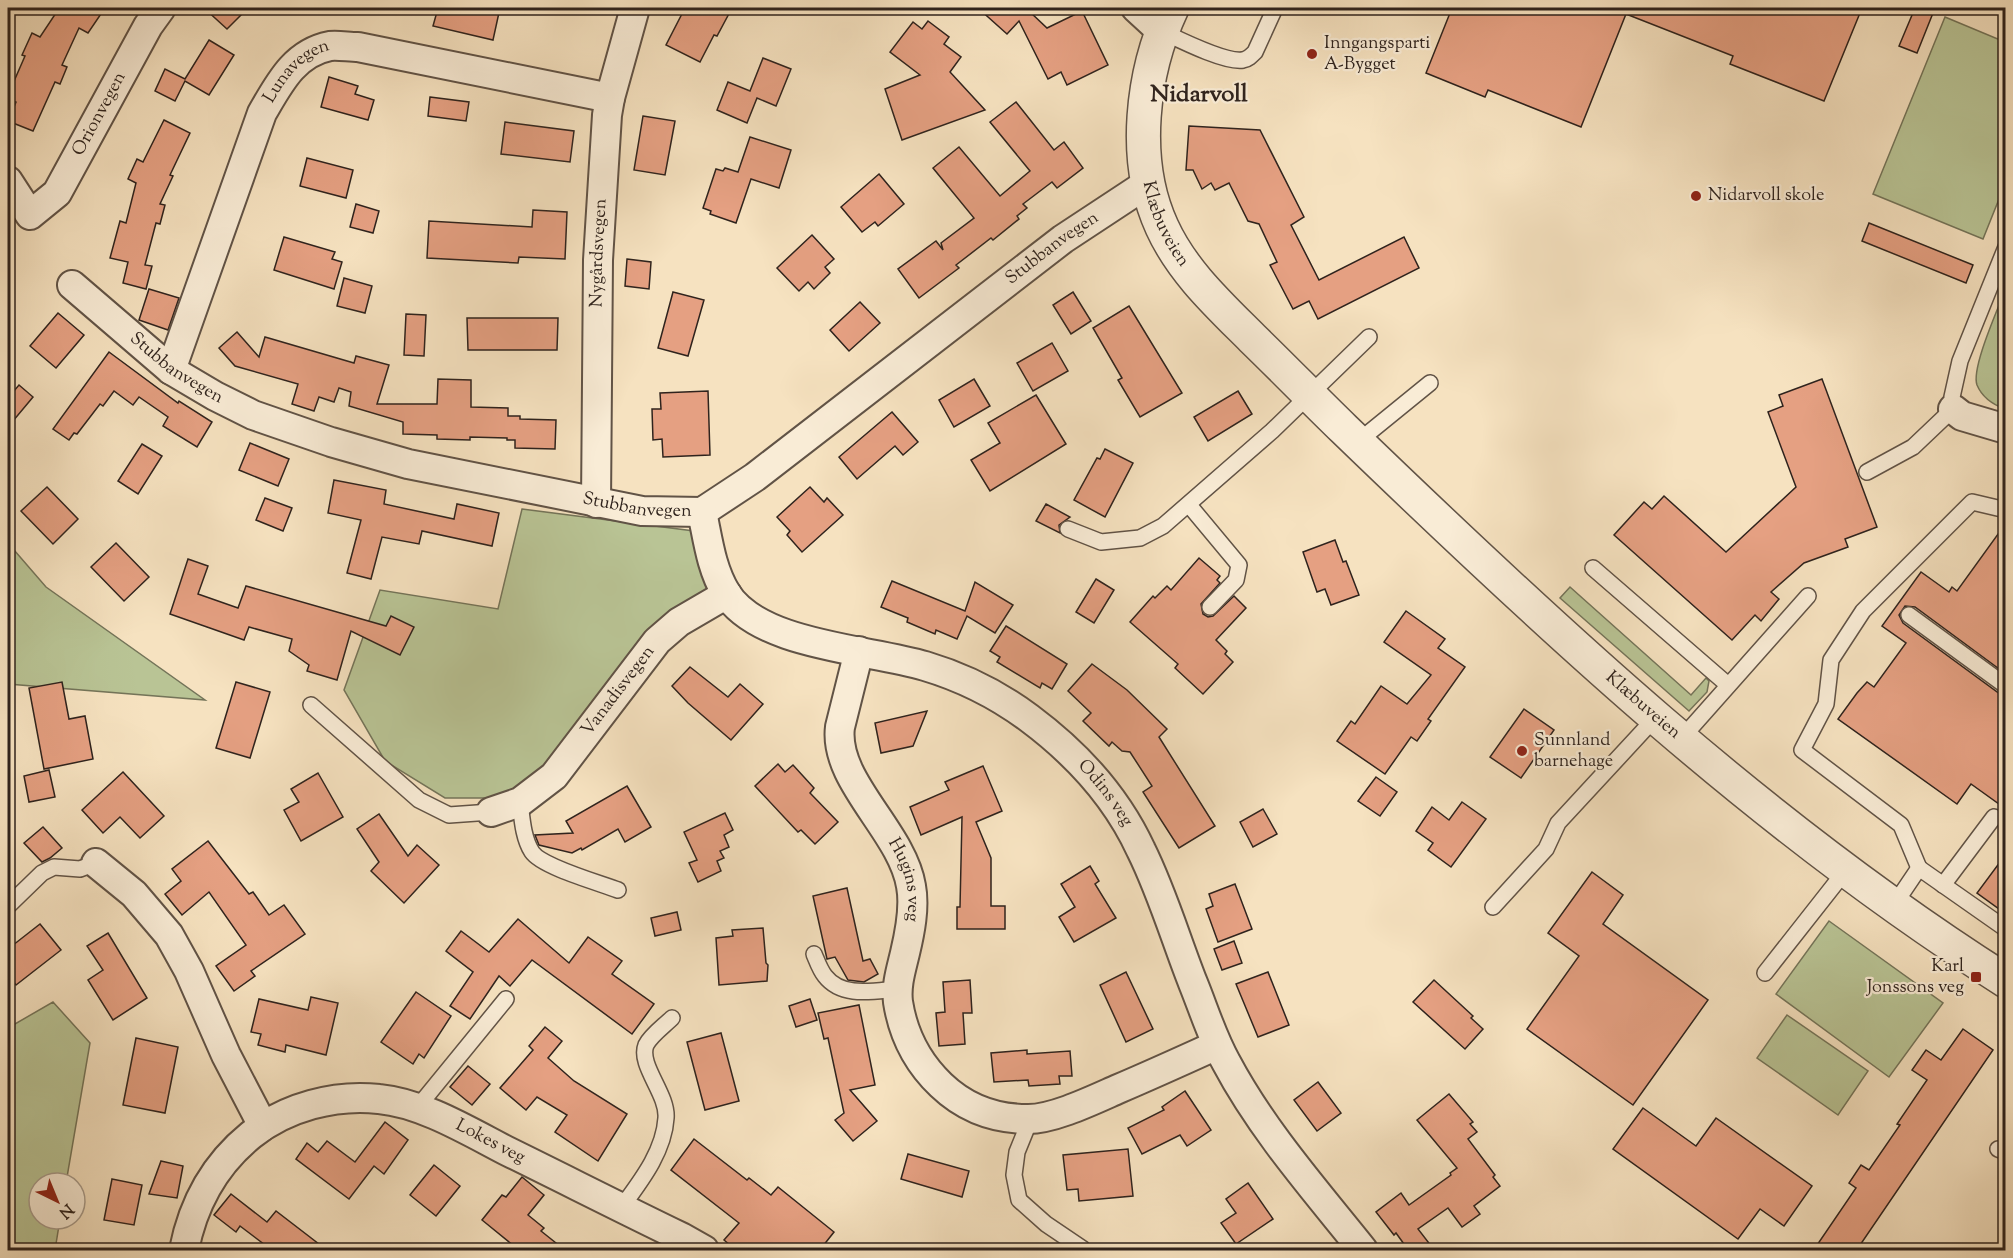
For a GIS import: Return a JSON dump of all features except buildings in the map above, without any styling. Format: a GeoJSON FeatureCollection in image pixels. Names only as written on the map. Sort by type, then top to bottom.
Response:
{"type":"FeatureCollection","features":[{"type":"Feature","properties":{"kind":"street","name":"Orionvegen"},"geometry":{"type":"LineString","coordinates":[[8,181],[30,215],[57,193],[148,26],[161,8]]}},
{"type":"Feature","properties":{"kind":"street","name":"Nygårdsvegen"},"geometry":{"type":"LineString","coordinates":[[596,503],[598,260],[610,98],[635,8]]}},
{"type":"Feature","properties":{"kind":"street"},"geometry":{"type":"LineString","coordinates":[[1136,8],[1166,19]]}},
{"type":"Feature","properties":{"kind":"street","name":"Klæbuveien"},"geometry":{"type":"LineString","coordinates":[[1166,19],[1149,69],[1146,95],[1145,159],[1148,183],[1161,226],[1184,266],[1221,307],[1359,443],[1544,618],[1681,739],[1846,870],[2006,981]]}},
{"type":"Feature","properties":{"kind":"street","name":"Lunavegen"},"geometry":{"type":"LineString","coordinates":[[171,370],[262,113],[281,80],[299,59],[330,46],[358,47],[610,98]]}},
{"type":"Feature","properties":{"kind":"street","name":"Stubbanvegen"},"geometry":{"type":"LineString","coordinates":[[72,285],[171,370],[253,415],[408,465],[642,511],[702,512],[754,477],[1063,238],[1148,183]]}},
{"type":"Feature","properties":{"kind":"street"},"geometry":{"type":"LineString","coordinates":[[1953,409],[1962,416],[2006,429]]}},
{"type":"Feature","properties":{"kind":"street","name":"Odins veg"},"geometry":{"type":"LineString","coordinates":[[702,512],[713,566],[727,594],[750,616],[780,633],[926,666],[973,684],[1008,703],[1030,719],[1074,754],[1087,768],[1121,814],[1142,851],[1217,1045],[1268,1130],[1349,1246]]}},
{"type":"Feature","properties":{"kind":"street","name":"Vanadisvegen"},"geometry":{"type":"LineString","coordinates":[[490,812],[520,802],[554,776],[657,640],[679,622],[727,594]]}},
{"type":"Feature","properties":{"kind":"street","name":"Hugins veg"},"geometry":{"type":"LineString","coordinates":[[859,651],[839,738],[845,764],[896,847],[912,886],[911,919],[897,989],[898,1005],[915,1053],[931,1075],[954,1095],[980,1111],[1005,1117],[1030,1119],[1082,1105],[1217,1045]]}},
{"type":"Feature","properties":{"kind":"street"},"geometry":{"type":"LineString","coordinates":[[96,862],[134,894],[169,935],[189,970],[240,1083],[263,1126]]}},
{"type":"Feature","properties":{"kind":"street","name":"Lokes veg"},"geometry":{"type":"LineString","coordinates":[[184,1251],[195,1210],[211,1180],[234,1150],[263,1126],[299,1109],[335,1100],[379,1099],[417,1108],[474,1134],[704,1251]]}},
{"type":"Feature","properties":{"kind":"lane"},"geometry":{"type":"LineString","coordinates":[[1166,19],[1227,59],[1241,60],[1255,52],[1275,8]]}},
{"type":"Feature","properties":{"kind":"lane"},"geometry":{"type":"LineString","coordinates":[[1867,472],[1913,447],[1953,409],[1952,397],[1960,361],[2006,247]]}},
{"type":"Feature","properties":{"kind":"lane"},"geometry":{"type":"LineString","coordinates":[[1068,529],[1101,542],[1140,538],[1163,526],[1272,431],[1369,337]]}},
{"type":"Feature","properties":{"kind":"lane"},"geometry":{"type":"LineString","coordinates":[[1359,443],[1430,383]]}},
{"type":"Feature","properties":{"kind":"lane"},"geometry":{"type":"LineString","coordinates":[[2006,510],[1972,502],[1863,611],[1831,660],[1826,704],[1802,750],[1901,825],[1919,868],[2006,929]]}},
{"type":"Feature","properties":{"kind":"lane"},"geometry":{"type":"LineString","coordinates":[[1189,505],[1239,565],[1236,580],[1210,607]]}},
{"type":"Feature","properties":{"kind":"lane"},"geometry":{"type":"LineString","coordinates":[[1593,568],[1728,685]]}},
{"type":"Feature","properties":{"kind":"lane"},"geometry":{"type":"LineString","coordinates":[[1681,739],[1808,596]]}},
{"type":"Feature","properties":{"kind":"lane"},"geometry":{"type":"LineString","coordinates":[[1908,615],[2006,686]]}},
{"type":"Feature","properties":{"kind":"lane","name":"Vanadisvegen"},"geometry":{"type":"LineString","coordinates":[[311,705],[419,800],[449,815],[490,812]]}},
{"type":"Feature","properties":{"kind":"lane"},"geometry":{"type":"LineString","coordinates":[[1493,907],[1546,849],[1558,823],[1656,717]]}},
{"type":"Feature","properties":{"kind":"lane"},"geometry":{"type":"LineString","coordinates":[[520,802],[524,832],[532,853],[545,863],[618,890]]}},
{"type":"Feature","properties":{"kind":"lane"},"geometry":{"type":"LineString","coordinates":[[1943,885],[1994,817]]}},
{"type":"Feature","properties":{"kind":"lane"},"geometry":{"type":"LineString","coordinates":[[8,906],[42,873],[54,867],[80,869],[96,862]]}},
{"type":"Feature","properties":{"kind":"lane"},"geometry":{"type":"LineString","coordinates":[[1894,905],[1919,868]]}},
{"type":"Feature","properties":{"kind":"lane"},"geometry":{"type":"LineString","coordinates":[[1765,973],[1846,870]]}},
{"type":"Feature","properties":{"kind":"lane"},"geometry":{"type":"LineString","coordinates":[[814,954],[824,975],[843,990],[861,992],[897,989]]}},
{"type":"Feature","properties":{"kind":"lane"},"geometry":{"type":"LineString","coordinates":[[417,1108],[506,999]]}},
{"type":"Feature","properties":{"kind":"lane"},"geometry":{"type":"LineString","coordinates":[[621,1208],[645,1176],[664,1132],[667,1109],[645,1056],[647,1043],[672,1018]]}},
{"type":"Feature","properties":{"kind":"lane"},"geometry":{"type":"LineString","coordinates":[[1030,1119],[1017,1152],[1014,1175],[1019,1200],[1046,1224],[1083,1249]]}},
{"type":"Feature","properties":{"kind":"green space"},"geometry":{"type":"Polygon","coordinates":[[[1945,17],[2005,42],[2005,184],[1983,239],[1873,194],[1945,17]]]}},
{"type":"Feature","properties":{"kind":"green space"},"geometry":{"type":"Polygon","coordinates":[[[2005,290],[2005,409],[1985,397],[1977,385],[1976,377],[1981,352],[2005,290]]]}},
{"type":"Feature","properties":{"kind":"green space"},"geometry":{"type":"Polygon","coordinates":[[[522,509],[694,531],[713,599],[560,764],[513,798],[445,798],[385,761],[344,690],[380,590],[498,609],[522,509]]]}},
{"type":"Feature","properties":{"kind":"green space"},"geometry":{"type":"Polygon","coordinates":[[[8,543],[46,587],[205,700],[8,684],[8,543]]]}},
{"type":"Feature","properties":{"kind":"green space"},"geometry":{"type":"Polygon","coordinates":[[[1570,587],[1691,695],[1706,678],[1709,681],[1707,692],[1689,711],[1560,598],[1570,587]]]}},
{"type":"Feature","properties":{"kind":"green space"},"geometry":{"type":"Polygon","coordinates":[[[1829,921],[1943,1003],[1889,1077],[1776,994],[1829,921]]]}},
{"type":"Feature","properties":{"kind":"green space"},"geometry":{"type":"Polygon","coordinates":[[[53,1002],[90,1043],[68,1171],[27,1171],[27,1231],[58,1231],[55,1250],[8,1250],[8,1028],[53,1002]]]}},
{"type":"Feature","properties":{"kind":"green space"},"geometry":{"type":"Polygon","coordinates":[[[1787,1015],[1868,1071],[1838,1115],[1757,1058],[1787,1015]]]}},
{"type":"Feature","properties":{"kind":"place","name":"Inngangsparti A-Bygget"},"geometry":{"type":"Point","coordinates":[1312,54]}},
{"type":"Feature","properties":{"kind":"place","name":"Nidarvoll skole"},"geometry":{"type":"Point","coordinates":[1696,196]}},
{"type":"Feature","properties":{"kind":"place","name":"Sunnland barnehage"},"geometry":{"type":"Point","coordinates":[1522,751]}},
{"type":"Feature","properties":{"kind":"place","name":"Karl Jonssons veg"},"geometry":{"type":"Point","coordinates":[1976,977]}},
{"type":"Feature","properties":{"kind":"district","name":"Nidarvoll"},"geometry":{"type":"Point","coordinates":[1199,95]}}]}
